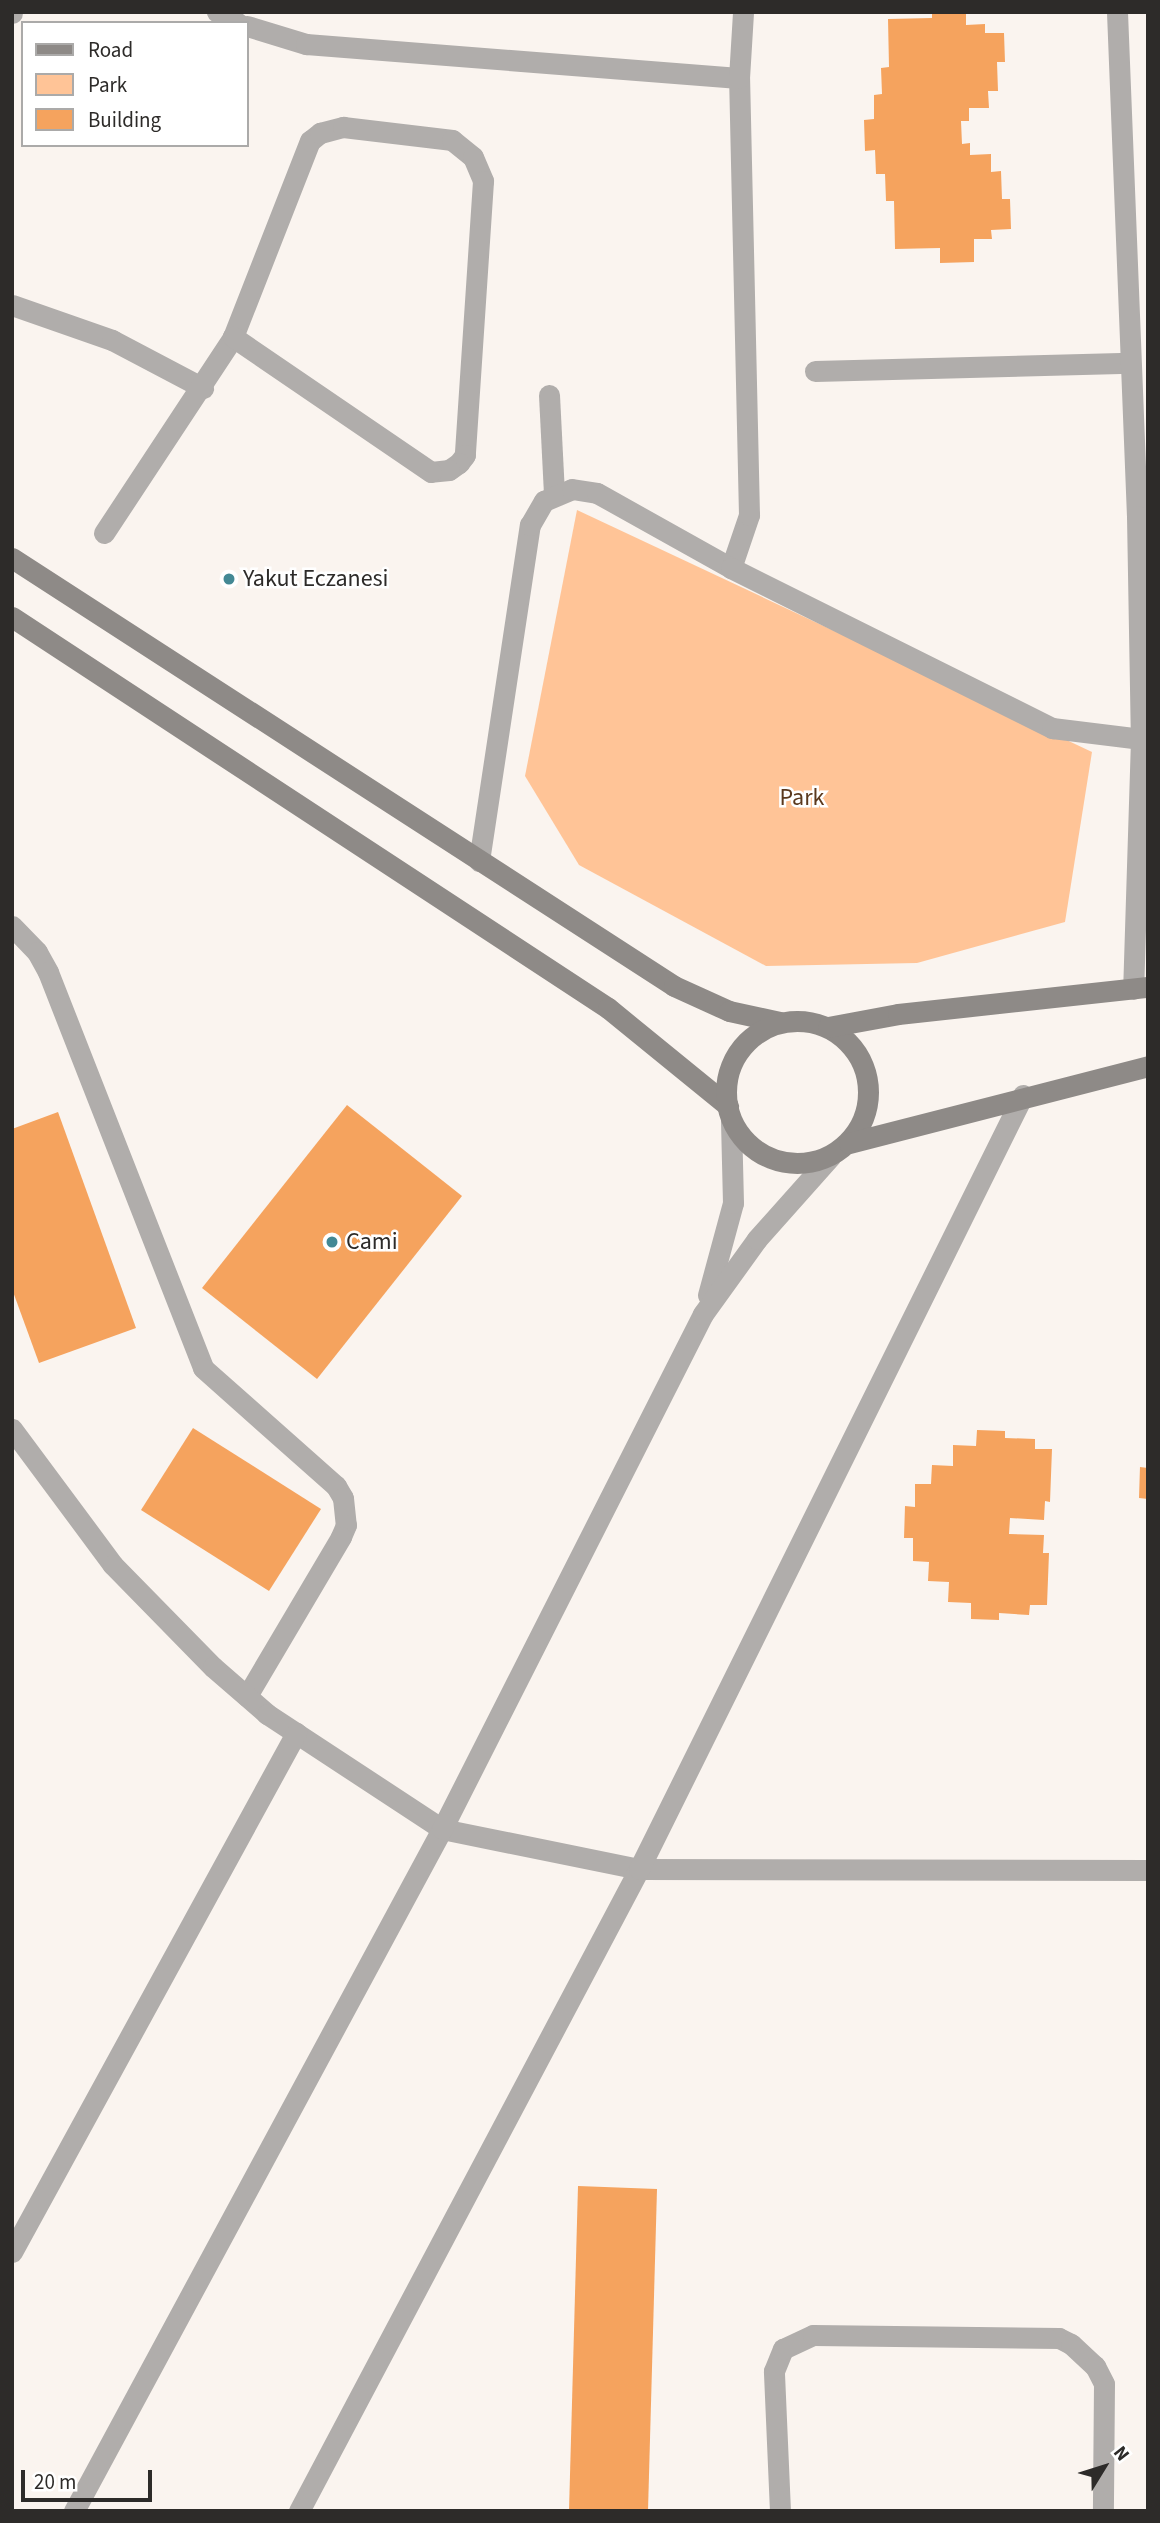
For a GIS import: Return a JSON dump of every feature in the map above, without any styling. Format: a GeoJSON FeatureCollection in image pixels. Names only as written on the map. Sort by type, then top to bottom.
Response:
{"type":"FeatureCollection","features":[{"type":"Feature","properties":{"kind":"street"},"geometry":{"type":"LineString","coordinates":[[217,12],[234,21]]}},
{"type":"Feature","properties":{"kind":"street"},"geometry":{"type":"LineString","coordinates":[[731,568],[749,515],[739,78],[743,12]]}},
{"type":"Feature","properties":{"kind":"street"},"geometry":{"type":"LineString","coordinates":[[828,1027],[898,1014],[1141,988],[1141,739],[1117,12]]}},
{"type":"Feature","properties":{"kind":"street"},"geometry":{"type":"LineString","coordinates":[[248,26],[306,44],[739,78]]}},
{"type":"Feature","properties":{"kind":"street"},"geometry":{"type":"LineString","coordinates":[[104,533],[203,388],[233,337],[259,280],[303,153],[320,133],[343,127],[452,140],[473,156],[483,181],[465,455],[459,463],[449,470],[431,472],[233,337]]}},
{"type":"Feature","properties":{"kind":"street"},"geometry":{"type":"LineString","coordinates":[[12,305],[112,340],[203,388]]}},
{"type":"Feature","properties":{"kind":"street"},"geometry":{"type":"LineString","coordinates":[[815,371],[1130,363]]}},
{"type":"Feature","properties":{"kind":"street"},"geometry":{"type":"LineString","coordinates":[[549,395],[554,494]]}},
{"type":"Feature","properties":{"kind":"street"},"geometry":{"type":"LineString","coordinates":[[479,861],[530,525],[554,494],[572,489],[597,493],[731,568],[1052,728],[1141,739]]}},
{"type":"Feature","properties":{"kind":"street"},"geometry":{"type":"LineString","coordinates":[[12,558],[674,986],[729,1011],[780,1023],[804,1021],[828,1027],[847,1040],[868,1080],[869,1102],[849,1143]]}},
{"type":"Feature","properties":{"kind":"street"},"geometry":{"type":"LineString","coordinates":[[12,617],[608,1008],[730,1113],[745,1141],[765,1156],[809,1163],[831,1156]]}},
{"type":"Feature","properties":{"kind":"street"},"geometry":{"type":"LineString","coordinates":[[12,926],[37,952],[48,972],[203,1368],[336,1486],[344,1498],[346,1525],[341,1537],[247,1696]]}},
{"type":"Feature","properties":{"kind":"street"},"geometry":{"type":"LineString","coordinates":[[703,1314],[731,1215],[728,1072],[740,1049],[757,1033],[780,1023]]}},
{"type":"Feature","properties":{"kind":"street"},"geometry":{"type":"LineString","coordinates":[[74,2511],[442,1829],[703,1314],[757,1239],[831,1156],[849,1143],[1023,1095],[1148,1066]]}},
{"type":"Feature","properties":{"kind":"street"},"geometry":{"type":"LineString","coordinates":[[299,2511],[639,1869],[1023,1095]]}},
{"type":"Feature","properties":{"kind":"street"},"geometry":{"type":"LineString","coordinates":[[12,1429],[113,1564],[170,1626],[247,1696],[296,1733],[442,1829],[639,1869],[1148,1870]]}},
{"type":"Feature","properties":{"kind":"street"},"geometry":{"type":"LineString","coordinates":[[12,2252],[296,1733]]}},
{"type":"Feature","properties":{"kind":"street"},"geometry":{"type":"LineString","coordinates":[[780,2511],[774,2371],[783,2349],[813,2335],[1059,2338],[1071,2344],[1095,2367],[1104,2384],[1103,2511]]}},
{"type":"Feature","properties":{"kind":"green space","name":"Park"},"geometry":{"type":"Polygon","coordinates":[[[577,510],[1092,752],[1065,922],[917,963],[766,966],[579,865],[525,776],[577,510]]]}},
{"type":"Feature","properties":{"kind":"building"},"geometry":{"type":"Polygon","coordinates":[[[932,12],[966,12],[966,25],[985,24],[985,33],[1004,33],[1005,62],[997,62],[998,91],[988,91],[989,108],[969,108],[969,121],[961,121],[962,144],[970,143],[970,155],[991,154],[991,172],[1001,171],[1002,199],[1010,199],[1011,229],[991,230],[992,239],[974,239],[974,262],[940,263],[940,248],[895,249],[894,201],[886,201],[885,174],[876,174],[875,150],[865,151],[864,120],[874,119],[874,95],[882,94],[881,68],[889,67],[888,19],[932,18],[932,12]]]}},
{"type":"Feature","properties":{"kind":"building","name":"Cami"},"geometry":{"type":"Polygon","coordinates":[[[347,1105],[462,1196],[317,1379],[202,1288],[347,1105]]]}},
{"type":"Feature","properties":{"kind":"building"},"geometry":{"type":"Polygon","coordinates":[[[58,1112],[136,1328],[39,1363],[12,1289],[12,1129],[58,1112]]]}},
{"type":"Feature","properties":{"kind":"building"},"geometry":{"type":"Polygon","coordinates":[[[193,1428],[321,1509],[269,1591],[141,1510],[193,1428]]]}},
{"type":"Feature","properties":{"kind":"building"},"geometry":{"type":"Polygon","coordinates":[[[977,1430],[1005,1431],[1005,1438],[1035,1439],[1035,1449],[1052,1449],[1050,1502],[1045,1501],[1044,1520],[1010,1518],[1009,1534],[1044,1535],[1043,1553],[1049,1553],[1047,1605],[1030,1605],[1029,1615],[999,1613],[999,1620],[971,1619],[971,1603],[948,1602],[949,1582],[928,1581],[929,1562],[913,1561],[913,1538],[904,1538],[905,1506],[915,1507],[915,1484],[931,1484],[932,1465],[953,1466],[953,1445],[976,1446],[977,1430]]]}},
{"type":"Feature","properties":{"kind":"building"},"geometry":{"type":"Polygon","coordinates":[[[1140,1467],[1148,1468],[1148,1499],[1139,1498],[1140,1467]]]}},
{"type":"Feature","properties":{"kind":"building"},"geometry":{"type":"Polygon","coordinates":[[[578,2186],[657,2189],[648,2511],[569,2511],[578,2186]]]}},
{"type":"Feature","properties":{"kind":"place","name":"Yakut Eczanesi"},"geometry":{"type":"Point","coordinates":[229,579]}},
{"type":"Feature","properties":{"kind":"place","name":"Cami"},"geometry":{"type":"Point","coordinates":[332,1242]}}]}
